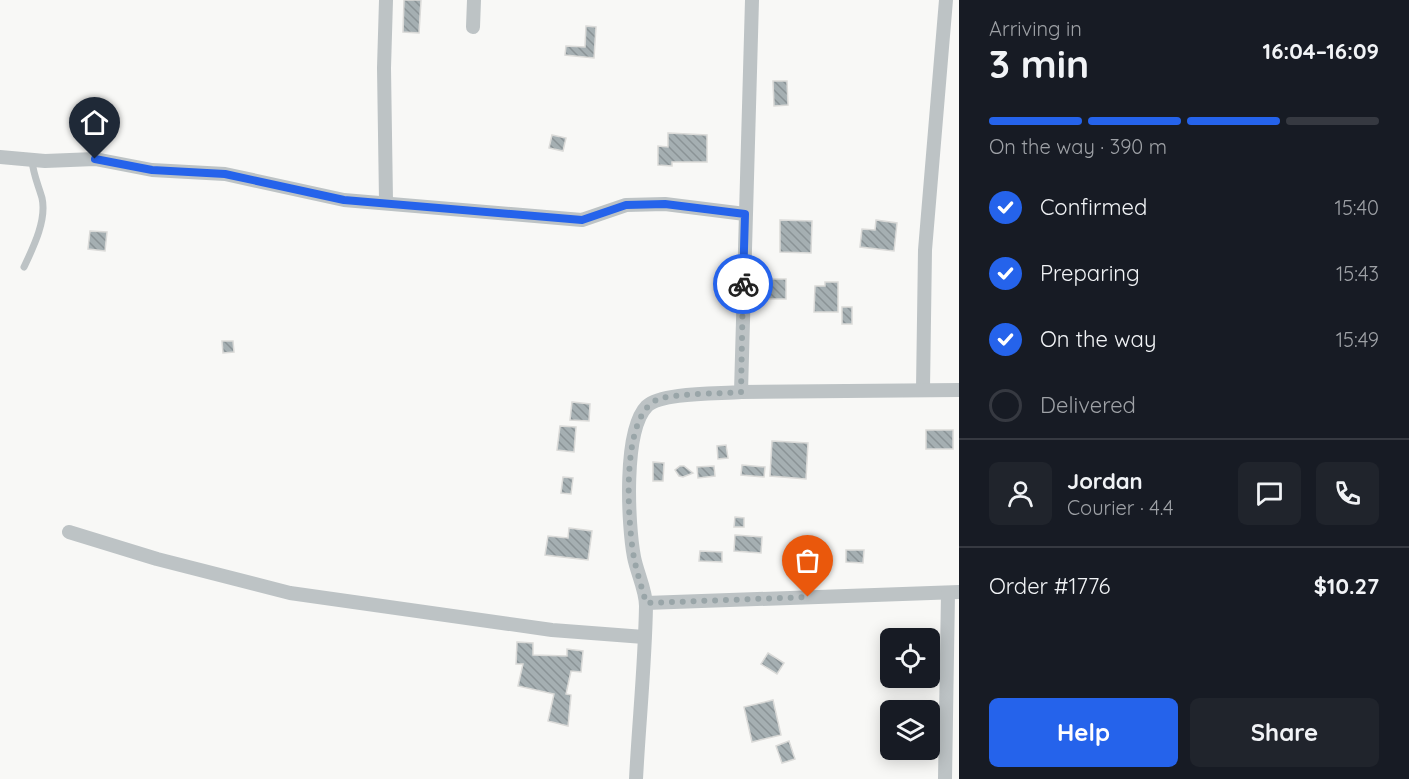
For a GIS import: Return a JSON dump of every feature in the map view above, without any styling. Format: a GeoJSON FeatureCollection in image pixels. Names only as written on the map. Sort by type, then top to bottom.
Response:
{"type":"FeatureCollection","features":[{"type":"Feature","properties":{"kind":"street"},"geometry":{"type":"LineString","coordinates":[[386,0],[384,68],[386,201]]}},
{"type":"Feature","properties":{"kind":"street"},"geometry":{"type":"LineString","coordinates":[[473,27],[474,0]]}},
{"type":"Feature","properties":{"kind":"street"},"geometry":{"type":"LineString","coordinates":[[741,392],[752,0]]}},
{"type":"Feature","properties":{"kind":"street"},"geometry":{"type":"LineString","coordinates":[[923,389],[925,250],[946,0]]}},
{"type":"Feature","properties":{"kind":"street"},"geometry":{"type":"LineString","coordinates":[[0,157],[32,160],[95,159],[152,170],[225,174],[344,200],[386,201],[582,220],[626,205],[665,204],[745,214]]}},
{"type":"Feature","properties":{"kind":"street"},"geometry":{"type":"LineString","coordinates":[[636,779],[646,603],[634,558],[628,505],[632,449],[640,417],[648,406],[659,399],[741,392],[959,390]]}},
{"type":"Feature","properties":{"kind":"street"},"geometry":{"type":"LineString","coordinates":[[69,532],[157,559],[290,593],[552,630],[644,637]]}},
{"type":"Feature","properties":{"kind":"street"},"geometry":{"type":"LineString","coordinates":[[646,603],[953,592],[945,779]]}},
{"type":"Feature","properties":{"kind":"lane"},"geometry":{"type":"LineString","coordinates":[[24,267],[41,223],[42,199],[34,179],[32,160]]}},
{"type":"Feature","properties":{"kind":"building"},"geometry":{"type":"Polygon","coordinates":[[[404,0],[421,0],[419,33],[403,32],[404,0]]]}},
{"type":"Feature","properties":{"kind":"building"},"geometry":{"type":"Polygon","coordinates":[[[586,26],[596,27],[594,58],[565,55],[566,46],[585,47],[586,26]]]}},
{"type":"Feature","properties":{"kind":"building"},"geometry":{"type":"Polygon","coordinates":[[[773,81],[787,81],[788,105],[774,106],[773,81]]]}},
{"type":"Feature","properties":{"kind":"building"},"geometry":{"type":"Polygon","coordinates":[[[89,115],[104,119],[98,143],[82,139],[89,115]]]}},
{"type":"Feature","properties":{"kind":"building"},"geometry":{"type":"Polygon","coordinates":[[[668,133],[707,135],[707,162],[672,162],[672,166],[658,165],[658,146],[668,147],[668,133]]]}},
{"type":"Feature","properties":{"kind":"building"},"geometry":{"type":"Polygon","coordinates":[[[552,135],[566,138],[563,151],[549,148],[552,135]]]}},
{"type":"Feature","properties":{"kind":"building"},"geometry":{"type":"Polygon","coordinates":[[[780,220],[812,221],[811,253],[780,252],[780,220]]]}},
{"type":"Feature","properties":{"kind":"building"},"geometry":{"type":"Polygon","coordinates":[[[876,220],[897,223],[894,251],[860,247],[862,229],[875,230],[876,220]]]}},
{"type":"Feature","properties":{"kind":"building"},"geometry":{"type":"Polygon","coordinates":[[[90,231],[107,232],[105,251],[88,249],[90,231]]]}},
{"type":"Feature","properties":{"kind":"building"},"geometry":{"type":"Polygon","coordinates":[[[768,279],[786,279],[786,299],[768,299],[768,279]]]}},
{"type":"Feature","properties":{"kind":"building"},"geometry":{"type":"Polygon","coordinates":[[[825,282],[838,282],[838,312],[814,312],[815,286],[825,286],[825,282]]]}},
{"type":"Feature","properties":{"kind":"building"},"geometry":{"type":"Polygon","coordinates":[[[842,307],[852,307],[852,324],[842,324],[842,307]]]}},
{"type":"Feature","properties":{"kind":"building"},"geometry":{"type":"Polygon","coordinates":[[[222,341],[233,341],[234,352],[223,353],[222,341]]]}},
{"type":"Feature","properties":{"kind":"building"},"geometry":{"type":"Polygon","coordinates":[[[572,402],[590,404],[589,421],[570,420],[572,402]]]}},
{"type":"Feature","properties":{"kind":"building"},"geometry":{"type":"Polygon","coordinates":[[[560,426],[576,427],[574,452],[557,450],[560,426]]]}},
{"type":"Feature","properties":{"kind":"building"},"geometry":{"type":"Polygon","coordinates":[[[926,430],[953,430],[953,449],[926,449],[926,430]]]}},
{"type":"Feature","properties":{"kind":"building"},"geometry":{"type":"Polygon","coordinates":[[[772,441],[808,443],[806,479],[770,476],[772,441]]]}},
{"type":"Feature","properties":{"kind":"building"},"geometry":{"type":"Polygon","coordinates":[[[726,445],[728,458],[718,459],[717,446],[726,445]]]}},
{"type":"Feature","properties":{"kind":"building"},"geometry":{"type":"Polygon","coordinates":[[[653,462],[664,463],[663,481],[653,481],[653,462]]]}},
{"type":"Feature","properties":{"kind":"building"},"geometry":{"type":"Polygon","coordinates":[[[742,465],[765,467],[764,477],[741,475],[742,465]]]}},
{"type":"Feature","properties":{"kind":"building"},"geometry":{"type":"Polygon","coordinates":[[[684,466],[693,473],[683,477],[679,476],[675,470],[684,466]]]}},
{"type":"Feature","properties":{"kind":"building"},"geometry":{"type":"Polygon","coordinates":[[[714,466],[715,476],[698,478],[697,467],[714,466]]]}},
{"type":"Feature","properties":{"kind":"building"},"geometry":{"type":"Polygon","coordinates":[[[563,477],[573,478],[571,494],[561,493],[563,477]]]}},
{"type":"Feature","properties":{"kind":"building"},"geometry":{"type":"Polygon","coordinates":[[[735,517],[744,518],[744,527],[734,527],[735,517]]]}},
{"type":"Feature","properties":{"kind":"building"},"geometry":{"type":"Polygon","coordinates":[[[569,528],[592,531],[588,560],[545,555],[548,536],[568,538],[569,528]]]}},
{"type":"Feature","properties":{"kind":"building"},"geometry":{"type":"Polygon","coordinates":[[[735,535],[762,537],[761,553],[734,551],[735,535]]]}},
{"type":"Feature","properties":{"kind":"building"},"geometry":{"type":"Polygon","coordinates":[[[846,550],[864,550],[863,563],[846,562],[846,550]]]}},
{"type":"Feature","properties":{"kind":"building"},"geometry":{"type":"Polygon","coordinates":[[[700,551],[722,552],[722,562],[699,561],[700,551]]]}},
{"type":"Feature","properties":{"kind":"building"},"geometry":{"type":"Polygon","coordinates":[[[517,642],[533,643],[533,655],[567,656],[567,649],[583,651],[581,672],[571,671],[566,694],[571,695],[568,726],[548,721],[554,694],[518,686],[523,664],[516,664],[517,642]]]}},
{"type":"Feature","properties":{"kind":"building"},"geometry":{"type":"Polygon","coordinates":[[[768,653],[784,663],[777,674],[761,664],[768,653]]]}},
{"type":"Feature","properties":{"kind":"building"},"geometry":{"type":"Polygon","coordinates":[[[773,700],[781,735],[752,742],[744,707],[773,700]]]}},
{"type":"Feature","properties":{"kind":"building"},"geometry":{"type":"Polygon","coordinates":[[[789,741],[795,759],[782,763],[776,746],[789,741]]]}},
{"type":"Feature","properties":{"kind":"way so far"},"geometry":{"type":"LineString","coordinates":[[743,284],[741,392],[659,399],[648,406],[640,417],[632,449],[628,505],[634,558],[646,603],[808,597]]}},
{"type":"Feature","properties":{"kind":"route"},"geometry":{"type":"LineString","coordinates":[[95,159],[152,170],[225,174],[344,200],[386,201],[582,220],[626,205],[665,204],[745,214],[743,284]]}}]}
